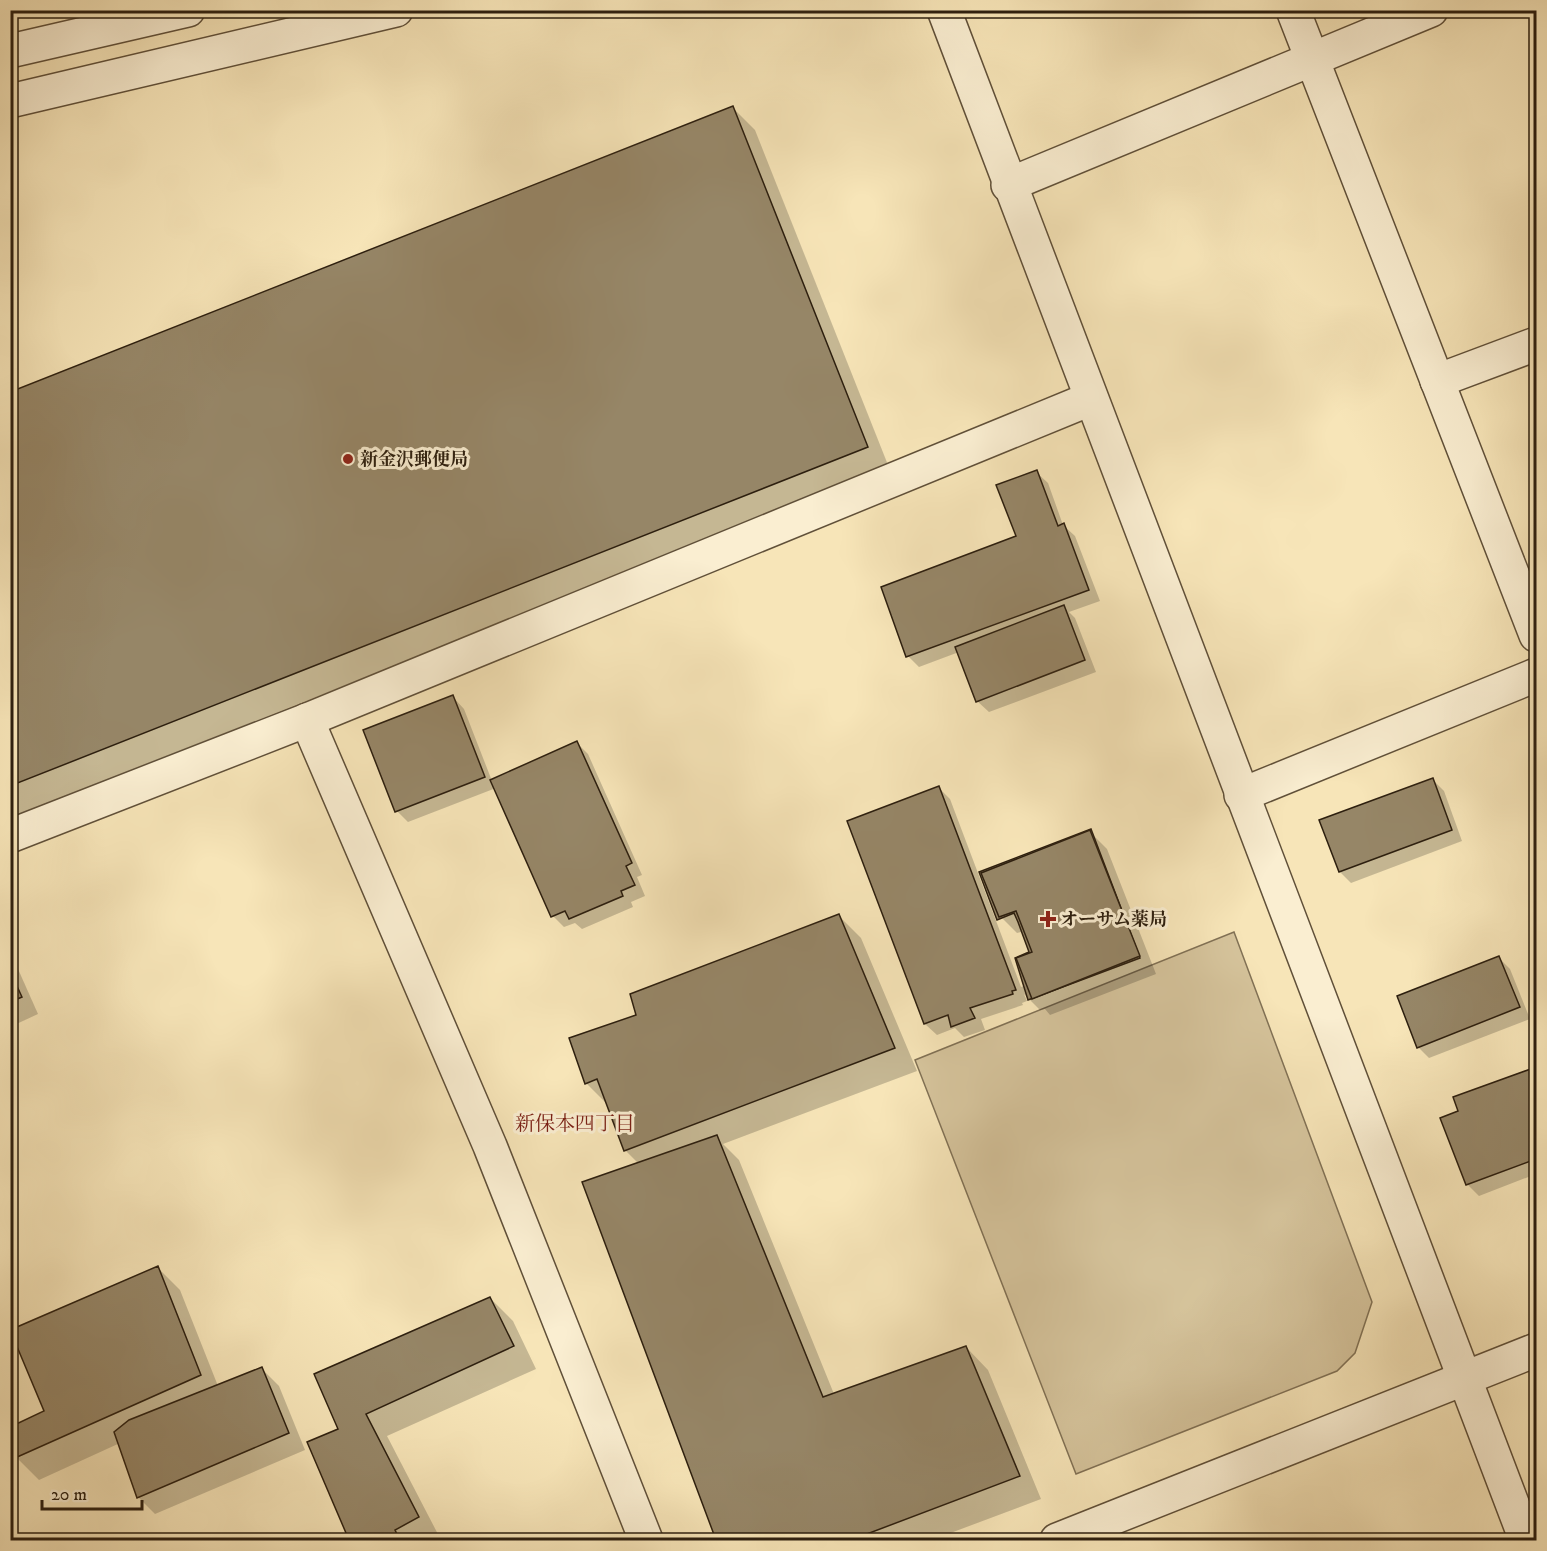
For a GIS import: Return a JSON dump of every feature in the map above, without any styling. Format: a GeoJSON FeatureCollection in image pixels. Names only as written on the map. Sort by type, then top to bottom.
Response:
{"type":"FeatureCollection","features":[{"type":"Feature","properties":{"kind":"street"},"geometry":{"type":"LineString","coordinates":[[10,51],[188,10]]}},
{"type":"Feature","properties":{"kind":"street"},"geometry":{"type":"LineString","coordinates":[[10,101],[396,10]]}},
{"type":"Feature","properties":{"kind":"street"},"geometry":{"type":"LineString","coordinates":[[944,10],[1008,184],[1526,1540]]}},
{"type":"Feature","properties":{"kind":"street"},"geometry":{"type":"LineString","coordinates":[[1293,10],[1536,635]]}},
{"type":"Feature","properties":{"kind":"street"},"geometry":{"type":"LineString","coordinates":[[1008,184],[1431,10]]}},
{"type":"Feature","properties":{"kind":"street"},"geometry":{"type":"LineString","coordinates":[[1437,381],[1536,344]]}},
{"type":"Feature","properties":{"kind":"street"},"geometry":{"type":"LineString","coordinates":[[10,836],[307,720],[1090,399]]}},
{"type":"Feature","properties":{"kind":"street"},"geometry":{"type":"LineString","coordinates":[[1241,795],[1536,675]]}},
{"type":"Feature","properties":{"kind":"street"},"geometry":{"type":"LineString","coordinates":[[307,720],[490,1146],[646,1540]]}},
{"type":"Feature","properties":{"kind":"street"},"geometry":{"type":"LineString","coordinates":[[1057,1540],[1536,1350]]}},
{"type":"Feature","properties":{"kind":"shaded area"},"geometry":{"type":"Polygon","coordinates":[[[1234,932],[1372,1302],[1355,1353],[1337,1371],[1076,1474],[915,1060],[1234,932]]]}},
{"type":"Feature","properties":{"kind":"building"},"geometry":{"type":"Polygon","coordinates":[[[733,106],[868,447],[10,786],[10,392],[733,106]]]}},
{"type":"Feature","properties":{"kind":"building"},"geometry":{"type":"Polygon","coordinates":[[[1037,470],[1058,526],[1064,523],[1089,590],[906,657],[881,587],[1016,536],[996,485],[1037,470]]]}},
{"type":"Feature","properties":{"kind":"building"},"geometry":{"type":"Polygon","coordinates":[[[1064,605],[1085,660],[976,702],[955,647],[1064,605]]]}},
{"type":"Feature","properties":{"kind":"building"},"geometry":{"type":"Polygon","coordinates":[[[453,695],[485,777],[395,812],[363,730],[453,695]]]}},
{"type":"Feature","properties":{"kind":"building"},"geometry":{"type":"Polygon","coordinates":[[[577,741],[632,863],[626,866],[635,885],[621,891],[623,896],[569,919],[565,911],[551,917],[490,780],[577,741]]]}},
{"type":"Feature","properties":{"kind":"building"},"geometry":{"type":"Polygon","coordinates":[[[1433,778],[1452,830],[1339,872],[1319,820],[1433,778]]]}},
{"type":"Feature","properties":{"kind":"building"},"geometry":{"type":"Polygon","coordinates":[[[939,786],[1016,990],[1012,991],[1013,994],[970,1008],[975,1018],[951,1027],[948,1015],[924,1024],[847,821],[939,786]]]}},
{"type":"Feature","properties":{"kind":"building"},"geometry":{"type":"Polygon","coordinates":[[[1091,829],[1140,958],[1028,1000],[1015,958],[1029,952],[1018,922],[1014,913],[997,920],[979,872],[1091,829]]]}},
{"type":"Feature","properties":{"kind":"building"},"geometry":{"type":"Polygon","coordinates":[[[1090,830],[1140,956],[1032,999],[1016,958],[1032,952],[1016,911],[999,917],[981,873],[1090,830]]]}},
{"type":"Feature","properties":{"kind":"building"},"geometry":{"type":"Polygon","coordinates":[[[839,914],[895,1048],[624,1151],[597,1079],[585,1084],[569,1038],[636,1015],[630,994],[839,914]]]}},
{"type":"Feature","properties":{"kind":"building"},"geometry":{"type":"Polygon","coordinates":[[[1499,956],[1520,1007],[1417,1048],[1397,996],[1499,956]]]}},
{"type":"Feature","properties":{"kind":"building"},"geometry":{"type":"Polygon","coordinates":[[[10,971],[22,997],[10,1002],[10,971]]]}},
{"type":"Feature","properties":{"kind":"building"},"geometry":{"type":"Polygon","coordinates":[[[1536,1067],[1536,1159],[1466,1185],[1440,1118],[1458,1111],[1453,1097],[1536,1067]]]}},
{"type":"Feature","properties":{"kind":"building"},"geometry":{"type":"Polygon","coordinates":[[[717,1135],[823,1397],[966,1346],[1020,1476],[851,1540],[716,1540],[582,1182],[717,1135]]]}},
{"type":"Feature","properties":{"kind":"building"},"geometry":{"type":"Polygon","coordinates":[[[158,1266],[201,1375],[15,1458],[10,1449],[10,1427],[44,1411],[10,1330],[158,1266]]]}},
{"type":"Feature","properties":{"kind":"building"},"geometry":{"type":"Polygon","coordinates":[[[490,1297],[514,1346],[366,1414],[419,1517],[395,1530],[400,1540],[349,1540],[307,1442],[338,1429],[314,1374],[490,1297]]]}},
{"type":"Feature","properties":{"kind":"building"},"geometry":{"type":"Polygon","coordinates":[[[262,1367],[289,1433],[137,1498],[114,1432],[129,1420],[262,1367]]]}},
{"type":"Feature","properties":{"kind":"place","name":"新金沢郵便局"},"geometry":{"type":"Point","coordinates":[348,459]}},
{"type":"Feature","properties":{"kind":"place","name":"オーサム薬局"},"geometry":{"type":"Point","coordinates":[1048,919]}},
{"type":"Feature","properties":{"kind":"district","name":"新保本四丁目"},"geometry":{"type":"Point","coordinates":[575,1123]}}]}
